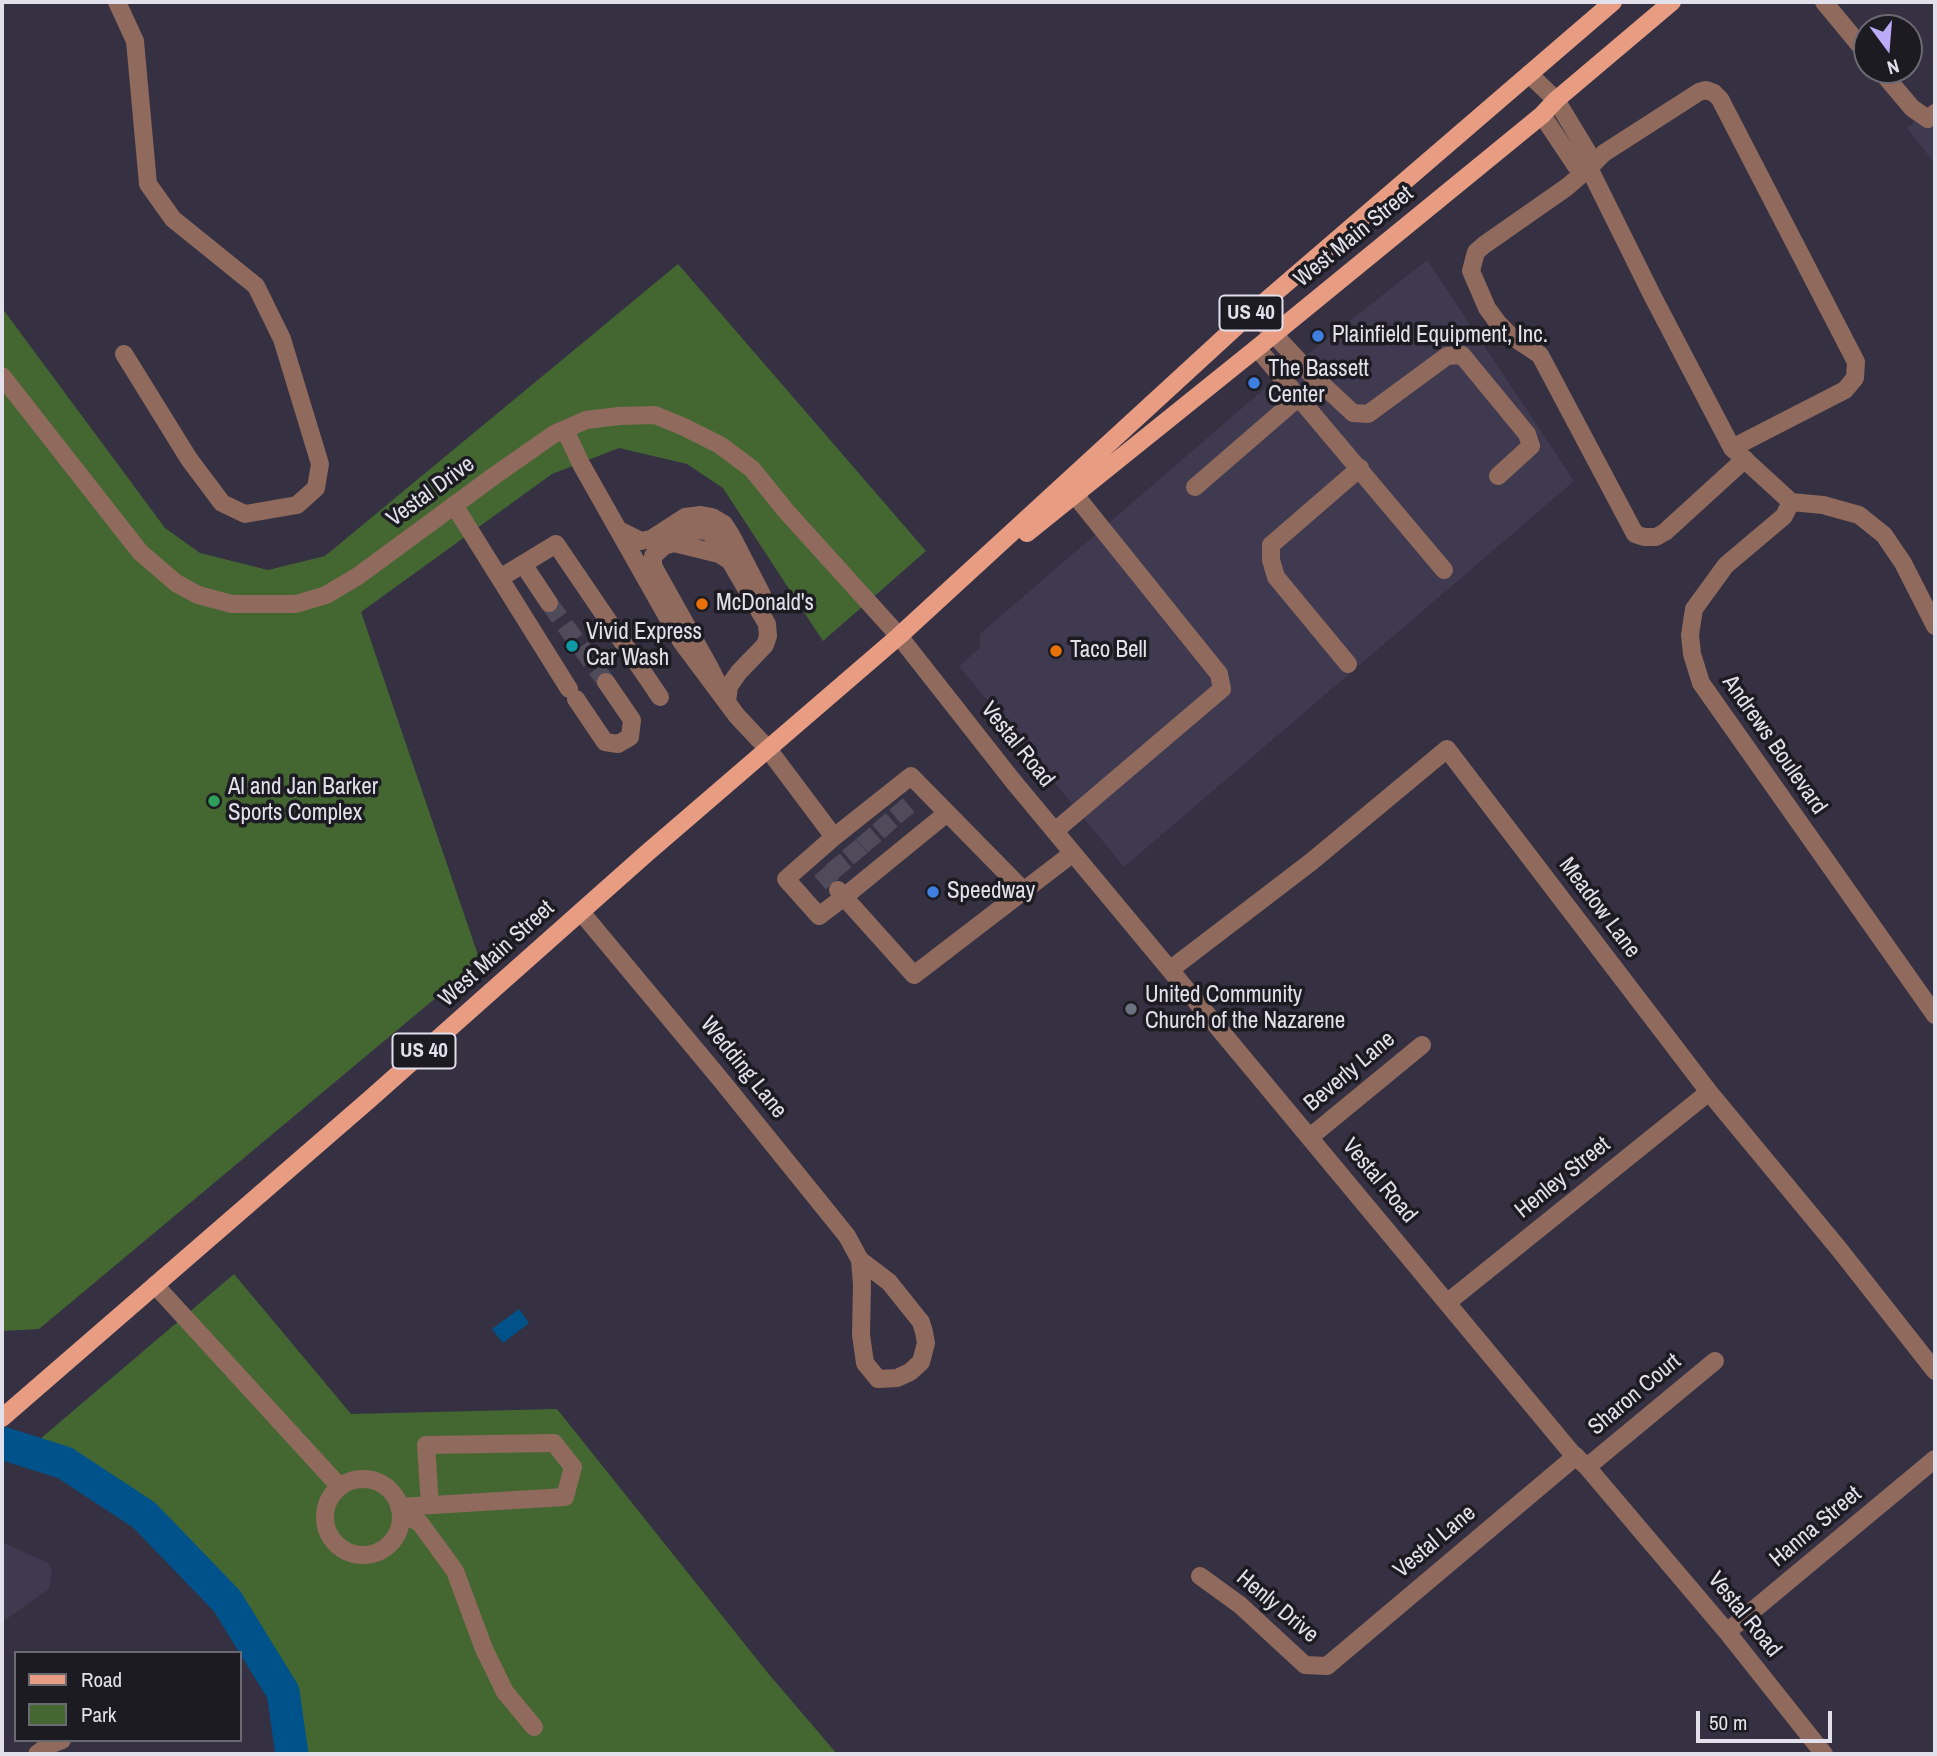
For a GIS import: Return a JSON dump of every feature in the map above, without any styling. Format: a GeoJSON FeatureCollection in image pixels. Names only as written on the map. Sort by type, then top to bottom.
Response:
{"type":"FeatureCollection","features":[{"type":"Feature","properties":{"kind":"main road","name":"West Main Street"},"geometry":{"type":"LineString","coordinates":[[2,1418],[899,636],[1253,312],[1613,2]]}},
{"type":"Feature","properties":{"kind":"main road","name":"West Main Street"},"geometry":{"type":"LineString","coordinates":[[899,636],[1542,115],[1556,100],[1672,2]]}},
{"type":"Feature","properties":{"kind":"street"},"geometry":{"type":"LineString","coordinates":[[117,2],[135,41],[148,184],[173,219],[256,286],[282,339],[320,464],[316,488],[297,505],[245,514],[222,503],[190,459],[124,354]]}},
{"type":"Feature","properties":{"kind":"street"},"geometry":{"type":"LineString","coordinates":[[1824,2],[1853,37]]}},
{"type":"Feature","properties":{"kind":"street"},"geometry":{"type":"LineString","coordinates":[[1529,74],[1556,100],[1590,156],[1589,168],[1659,309],[1739,453],[1791,502],[1823,505],[1858,515],[1884,535],[1903,563],[1935,625]]}},
{"type":"Feature","properties":{"kind":"street"},"geometry":{"type":"LineString","coordinates":[[1892,84],[1912,108],[1933,120]]}},
{"type":"Feature","properties":{"kind":"street"},"geometry":{"type":"LineString","coordinates":[[1706,90],[1714,93],[1720,99],[1856,362],[1855,378],[1845,390],[1739,453],[1665,532],[1656,537],[1635,534],[1540,355],[1510,335],[1498,323],[1471,271],[1476,252],[1484,245],[1567,187],[1589,168],[1604,153],[1699,92],[1706,90]]}},
{"type":"Feature","properties":{"kind":"street"},"geometry":{"type":"LineString","coordinates":[[1542,115],[1576,166],[1589,168]]}},
{"type":"Feature","properties":{"kind":"street"},"geometry":{"type":"LineString","coordinates":[[1253,312],[1311,374],[1353,413],[1368,414],[1447,356],[1462,355],[1527,434],[1531,446],[1497,476]]}},
{"type":"Feature","properties":{"kind":"street"},"geometry":{"type":"LineString","coordinates":[[1257,348],[1444,570]]}},
{"type":"Feature","properties":{"kind":"street","name":"Vestal Drive"},"geometry":{"type":"LineString","coordinates":[[2,376],[140,552],[176,583],[198,595],[232,604],[264,605],[296,604],[327,595],[358,576],[544,441],[586,420],[655,415],[720,445],[752,469],[786,511],[899,636]]}},
{"type":"Feature","properties":{"kind":"street"},"geometry":{"type":"LineString","coordinates":[[1195,487],[1299,397]]}},
{"type":"Feature","properties":{"kind":"street"},"geometry":{"type":"LineString","coordinates":[[565,430],[581,464],[681,641],[737,716],[768,749],[836,845]]}},
{"type":"Feature","properties":{"kind":"street"},"geometry":{"type":"LineString","coordinates":[[1348,664],[1276,578],[1271,560],[1271,545],[1360,468]]}},
{"type":"Feature","properties":{"kind":"street"},"geometry":{"type":"LineString","coordinates":[[1055,831],[1222,690],[1219,674],[1075,495]]}},
{"type":"Feature","properties":{"kind":"street","name":"Andrews Boulevard"},"geometry":{"type":"LineString","coordinates":[[1791,502],[1784,516],[1726,565],[1694,610],[1690,635],[1692,654],[1701,683],[1935,1015]]}},
{"type":"Feature","properties":{"kind":"street"},"geometry":{"type":"LineString","coordinates":[[454,505],[572,694],[605,741],[618,744],[630,737],[632,720],[606,682]]}},
{"type":"Feature","properties":{"kind":"street"},"geometry":{"type":"LineString","coordinates":[[619,530],[641,541],[651,539],[685,517],[701,515],[712,517],[724,524],[731,535],[768,607],[777,632],[774,648],[736,686],[727,702]]}},
{"type":"Feature","properties":{"kind":"street"},"geometry":{"type":"LineString","coordinates":[[674,543],[719,554],[730,561],[767,624],[765,645],[729,686],[727,702],[653,566],[653,556],[674,543]]}},
{"type":"Feature","properties":{"kind":"street"},"geometry":{"type":"LineString","coordinates":[[500,578],[556,544],[660,697]]}},
{"type":"Feature","properties":{"kind":"street"},"geometry":{"type":"LineString","coordinates":[[523,564],[549,603]]}},
{"type":"Feature","properties":{"kind":"street","name":"Vestal Road"},"geometry":{"type":"LineString","coordinates":[[899,636],[1013,781],[1727,1632],[1824,1754]]}},
{"type":"Feature","properties":{"kind":"street","name":"Meadow Lane"},"geometry":{"type":"LineString","coordinates":[[1171,969],[1311,862],[1447,749],[1709,1091],[1935,1371]]}},
{"type":"Feature","properties":{"kind":"street"},"geometry":{"type":"LineString","coordinates":[[947,813],[918,829],[900,843],[819,916],[786,879],[836,845],[874,814],[892,799],[911,776],[1024,891]]}},
{"type":"Feature","properties":{"kind":"street"},"geometry":{"type":"LineString","coordinates":[[847,888],[914,975],[1073,853]]}},
{"type":"Feature","properties":{"kind":"street","name":"Wedding Lane"},"geometry":{"type":"LineString","coordinates":[[580,912],[847,1236],[860,1260],[888,1282],[921,1322],[926,1343],[921,1362],[910,1372],[897,1378],[878,1379],[865,1363],[861,1335],[860,1260]]}},
{"type":"Feature","properties":{"kind":"street","name":"Beverly Lane"},"geometry":{"type":"LineString","coordinates":[[1310,1137],[1422,1045]]}},
{"type":"Feature","properties":{"kind":"street","name":"Henley Street"},"geometry":{"type":"LineString","coordinates":[[1448,1302],[1709,1091]]}},
{"type":"Feature","properties":{"kind":"street"},"geometry":{"type":"LineString","coordinates":[[155,1285],[340,1487]]}},
{"type":"Feature","properties":{"kind":"street","name":"Sharon Court"},"geometry":{"type":"LineString","coordinates":[[1581,1461],[1715,1361]]}},
{"type":"Feature","properties":{"kind":"street"},"geometry":{"type":"LineString","coordinates":[[400,1510],[430,1505],[565,1497],[573,1467],[554,1443],[426,1445],[430,1505]]}},
{"type":"Feature","properties":{"kind":"street","name":"Hanna Street"},"geometry":{"type":"LineString","coordinates":[[1727,1632],[1935,1459]]}},
{"type":"Feature","properties":{"kind":"street","name":"Vestal Lane"},"geometry":{"type":"LineString","coordinates":[[1327,1666],[1581,1461]]}},
{"type":"Feature","properties":{"kind":"street"},"geometry":{"type":"LineString","coordinates":[[356,1479],[368,1479],[391,1490],[400,1510],[400,1526],[395,1537],[387,1546],[364,1555],[351,1553],[331,1539],[324,1515],[334,1492],[356,1479]]}},
{"type":"Feature","properties":{"kind":"street"},"geometry":{"type":"LineString","coordinates":[[400,1510],[420,1523],[455,1571],[484,1649],[505,1692],[534,1727]]}},
{"type":"Feature","properties":{"kind":"street","name":"Henly Drive"},"geometry":{"type":"LineString","coordinates":[[1200,1576],[1240,1605],[1305,1665],[1327,1666]]}},
{"type":"Feature","properties":{"kind":"street"},"geometry":{"type":"LineString","coordinates":[[37,1754],[57,1742]]}},
{"type":"Feature","properties":{"kind":"shaded area"},"geometry":{"type":"Polygon","coordinates":[[[1935,104],[1935,164],[1907,128],[1935,104]]]}},
{"type":"Feature","properties":{"kind":"shaded area"},"geometry":{"type":"Polygon","coordinates":[[[1427,260],[1574,481],[1124,867],[959,666],[980,648],[980,634],[1270,384],[1427,260]]]}},
{"type":"Feature","properties":{"kind":"shaded area"},"geometry":{"type":"Polygon","coordinates":[[[2,1542],[48,1563],[52,1571],[49,1589],[2,1622],[2,1542]]]}},
{"type":"Feature","properties":{"kind":"green space","name":"Al and Jan Barker Sports Complex"},"geometry":{"type":"Polygon","coordinates":[[[678,264],[926,551],[823,641],[723,488],[687,464],[619,448],[552,474],[361,612],[480,961],[39,1329],[2,1331],[2,308],[165,528],[200,553],[268,570],[325,556],[678,264]]]}},
{"type":"Feature","properties":{"kind":"green space"},"geometry":{"type":"Polygon","coordinates":[[[234,1274],[351,1414],[557,1409],[767,1672],[837,1754],[292,1754],[283,1692],[227,1601],[143,1515],[65,1463],[26,1451],[234,1274]]]}},
{"type":"Feature","properties":{"kind":"water"},"geometry":{"type":"Polygon","coordinates":[[[519,1309],[529,1323],[503,1343],[492,1329],[519,1309]]]}},
{"type":"Feature","properties":{"kind":"waterway"},"geometry":{"type":"LineString","coordinates":[[2,1443],[65,1463],[144,1515],[227,1601],[283,1692],[292,1754]]}},
{"type":"Feature","properties":{"kind":"tunnel"},"geometry":{"type":"LineString","coordinates":[[549,603],[606,682]]}},
{"type":"Feature","properties":{"kind":"tunnel"},"geometry":{"type":"LineString","coordinates":[[896,804],[913,824]]}},
{"type":"Feature","properties":{"kind":"tunnel"},"geometry":{"type":"LineString","coordinates":[[879,819],[896,838]]}},
{"type":"Feature","properties":{"kind":"tunnel"},"geometry":{"type":"LineString","coordinates":[[863,833],[880,853]]}},
{"type":"Feature","properties":{"kind":"tunnel"},"geometry":{"type":"LineString","coordinates":[[849,845],[866,865]]}},
{"type":"Feature","properties":{"kind":"tunnel"},"geometry":{"type":"LineString","coordinates":[[833,859],[849,879]]}},
{"type":"Feature","properties":{"kind":"tunnel"},"geometry":{"type":"LineString","coordinates":[[821,870],[838,890]]}},
{"type":"Feature","properties":{"kind":"place","name":"Plainfield Equipment, Inc."},"geometry":{"type":"Point","coordinates":[1318,336]}},
{"type":"Feature","properties":{"kind":"place","name":"The Bassett Center"},"geometry":{"type":"Point","coordinates":[1254,383]}},
{"type":"Feature","properties":{"kind":"place","name":"McDonald's"},"geometry":{"type":"Point","coordinates":[702,604]}},
{"type":"Feature","properties":{"kind":"place","name":"Vivid Express Car Wash"},"geometry":{"type":"Point","coordinates":[572,646]}},
{"type":"Feature","properties":{"kind":"place","name":"Taco Bell"},"geometry":{"type":"Point","coordinates":[1056,651]}},
{"type":"Feature","properties":{"kind":"place","name":"Al and Jan Barker Sports Complex"},"geometry":{"type":"Point","coordinates":[214,801]}},
{"type":"Feature","properties":{"kind":"place","name":"Speedway"},"geometry":{"type":"Point","coordinates":[933,892]}},
{"type":"Feature","properties":{"kind":"place","name":"United Community Church of the Nazarene"},"geometry":{"type":"Point","coordinates":[1131,1009]}}]}
